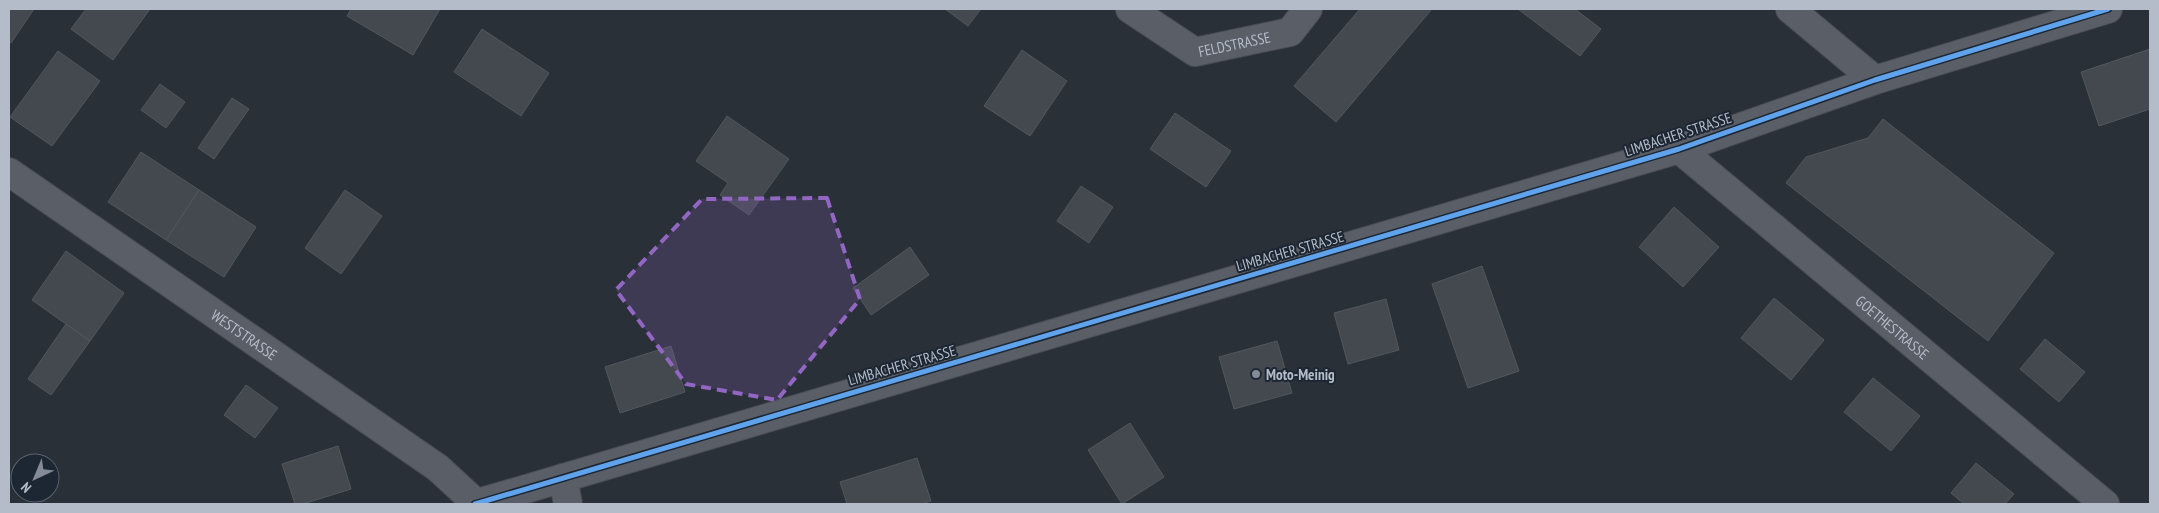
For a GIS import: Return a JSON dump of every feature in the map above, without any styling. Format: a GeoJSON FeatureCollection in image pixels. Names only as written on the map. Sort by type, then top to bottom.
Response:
{"type":"FeatureCollection","features":[{"type":"Feature","properties":{"kind":"street","name":"FELDSTRASSE"},"geometry":{"type":"LineString","coordinates":[[1130,9],[1195,52],[1290,32],[1308,9]]}},
{"type":"Feature","properties":{"kind":"street"},"geometry":{"type":"LineString","coordinates":[[1790,9],[1875,80]]}},
{"type":"Feature","properties":{"kind":"street","name":"LIMBACHER STRASSE"},"geometry":{"type":"LineString","coordinates":[[476,504],[565,491],[1679,149],[1875,80],[2108,9]]}},
{"type":"Feature","properties":{"kind":"street","name":"GOETHESTRASSE"},"geometry":{"type":"LineString","coordinates":[[1679,149],[2105,504]]}},
{"type":"Feature","properties":{"kind":"street","name":"WESTSTRASSE"},"geometry":{"type":"LineString","coordinates":[[9,172],[438,468],[476,504]]}},
{"type":"Feature","properties":{"kind":"highlighted area"},"geometry":{"type":"Polygon","coordinates":[[[827,198],[860,299],[777,400],[686,384],[616,290],[702,199],[827,198]]]}},
{"type":"Feature","properties":{"kind":"building"},"geometry":{"type":"Polygon","coordinates":[[[9,9],[34,9],[11,43],[9,42],[9,9]]]}},
{"type":"Feature","properties":{"kind":"building"},"geometry":{"type":"Polygon","coordinates":[[[86,9],[150,9],[113,60],[71,29],[86,9]]]}},
{"type":"Feature","properties":{"kind":"building"},"geometry":{"type":"Polygon","coordinates":[[[351,9],[440,9],[413,55],[347,16],[351,9]]]}},
{"type":"Feature","properties":{"kind":"building"},"geometry":{"type":"Polygon","coordinates":[[[945,9],[981,9],[968,26],[945,9]]]}},
{"type":"Feature","properties":{"kind":"building"},"geometry":{"type":"Polygon","coordinates":[[[1360,9],[1432,9],[1336,122],[1294,86],[1360,9]]]}},
{"type":"Feature","properties":{"kind":"building"},"geometry":{"type":"Polygon","coordinates":[[[1518,9],[1575,9],[1601,29],[1580,56],[1518,9]]]}},
{"type":"Feature","properties":{"kind":"building"},"geometry":{"type":"Polygon","coordinates":[[[482,29],[549,73],[521,116],[454,72],[482,29]]]}},
{"type":"Feature","properties":{"kind":"building"},"geometry":{"type":"Polygon","coordinates":[[[2150,49],[2150,109],[2099,126],[2081,72],[2150,49]]]}},
{"type":"Feature","properties":{"kind":"building"},"geometry":{"type":"Polygon","coordinates":[[[1022,50],[1067,81],[1030,136],[984,106],[1022,50]]]}},
{"type":"Feature","properties":{"kind":"building"},"geometry":{"type":"Polygon","coordinates":[[[58,51],[100,81],[52,146],[10,117],[58,51]]]}},
{"type":"Feature","properties":{"kind":"building"},"geometry":{"type":"Polygon","coordinates":[[[160,84],[185,102],[166,128],[141,110],[160,84]]]}},
{"type":"Feature","properties":{"kind":"building"},"geometry":{"type":"Polygon","coordinates":[[[232,98],[249,109],[214,159],[198,148],[232,98]]]}},
{"type":"Feature","properties":{"kind":"building"},"geometry":{"type":"Polygon","coordinates":[[[1175,113],[1231,151],[1206,187],[1150,149],[1175,113]]]}},
{"type":"Feature","properties":{"kind":"building"},"geometry":{"type":"Polygon","coordinates":[[[727,116],[789,159],[749,215],[720,195],[728,183],[696,161],[727,116]]]}},
{"type":"Feature","properties":{"kind":"building"},"geometry":{"type":"Polygon","coordinates":[[[1883,119],[2054,253],[1988,341],[1786,183],[1806,157],[1868,138],[1883,119]]]}},
{"type":"Feature","properties":{"kind":"building"},"geometry":{"type":"Polygon","coordinates":[[[141,152],[199,190],[166,240],[108,202],[141,152]]]}},
{"type":"Feature","properties":{"kind":"building"},"geometry":{"type":"Polygon","coordinates":[[[1081,186],[1113,207],[1089,243],[1057,221],[1081,186]]]}},
{"type":"Feature","properties":{"kind":"building"},"geometry":{"type":"Polygon","coordinates":[[[199,190],[256,227],[224,277],[166,240],[199,190]]]}},
{"type":"Feature","properties":{"kind":"building"},"geometry":{"type":"Polygon","coordinates":[[[345,190],[382,216],[341,274],[305,248],[345,190]]]}},
{"type":"Feature","properties":{"kind":"building"},"geometry":{"type":"Polygon","coordinates":[[[1674,207],[1719,247],[1683,287],[1639,247],[1674,207]]]}},
{"type":"Feature","properties":{"kind":"building"},"geometry":{"type":"Polygon","coordinates":[[[910,247],[929,275],[871,315],[853,288],[910,247]]]}},
{"type":"Feature","properties":{"kind":"building"},"geometry":{"type":"Polygon","coordinates":[[[66,251],[124,293],[90,341],[32,300],[66,251]]]}},
{"type":"Feature","properties":{"kind":"building"},"geometry":{"type":"Polygon","coordinates":[[[1482,266],[1519,371],[1468,388],[1432,284],[1482,266]]]}},
{"type":"Feature","properties":{"kind":"building"},"geometry":{"type":"Polygon","coordinates":[[[1774,298],[1824,340],[1791,380],[1741,338],[1774,298]]]}},
{"type":"Feature","properties":{"kind":"building"},"geometry":{"type":"Polygon","coordinates":[[[1386,299],[1399,350],[1348,364],[1334,313],[1386,299]]]}},
{"type":"Feature","properties":{"kind":"building"},"geometry":{"type":"Polygon","coordinates":[[[66,324],[90,341],[51,395],[28,379],[66,324]]]}},
{"type":"Feature","properties":{"kind":"building"},"geometry":{"type":"Polygon","coordinates":[[[2045,339],[2085,372],[2059,402],[2020,369],[2045,339]]]}},
{"type":"Feature","properties":{"kind":"building"},"geometry":{"type":"Polygon","coordinates":[[[1277,341],[1292,393],[1234,409],[1219,357],[1277,341]]]}},
{"type":"Feature","properties":{"kind":"building"},"geometry":{"type":"Polygon","coordinates":[[[671,346],[685,392],[620,413],[605,367],[671,346]]]}},
{"type":"Feature","properties":{"kind":"building"},"geometry":{"type":"Polygon","coordinates":[[[1873,378],[1920,416],[1891,451],[1844,412],[1873,378]]]}},
{"type":"Feature","properties":{"kind":"building"},"geometry":{"type":"Polygon","coordinates":[[[246,385],[278,408],[255,438],[224,415],[246,385]]]}},
{"type":"Feature","properties":{"kind":"building"},"geometry":{"type":"Polygon","coordinates":[[[1130,423],[1164,477],[1122,504],[1088,450],[1130,423]]]}},
{"type":"Feature","properties":{"kind":"building"},"geometry":{"type":"Polygon","coordinates":[[[338,446],[351,489],[303,504],[295,504],[282,464],[338,446]]]}},
{"type":"Feature","properties":{"kind":"building"},"geometry":{"type":"Polygon","coordinates":[[[917,458],[931,501],[921,504],[847,504],[840,482],[917,458]]]}},
{"type":"Feature","properties":{"kind":"building"},"geometry":{"type":"Polygon","coordinates":[[[1976,463],[2014,494],[2005,504],[1964,504],[1951,493],[1976,463]]]}},
{"type":"Feature","properties":{"kind":"cycle path"},"geometry":{"type":"LineString","coordinates":[[475,504],[1679,149],[1875,80],[2108,9]]}},
{"type":"Feature","properties":{"kind":"place","name":"Moto-Meinig"},"geometry":{"type":"Point","coordinates":[1256,374]}}]}
